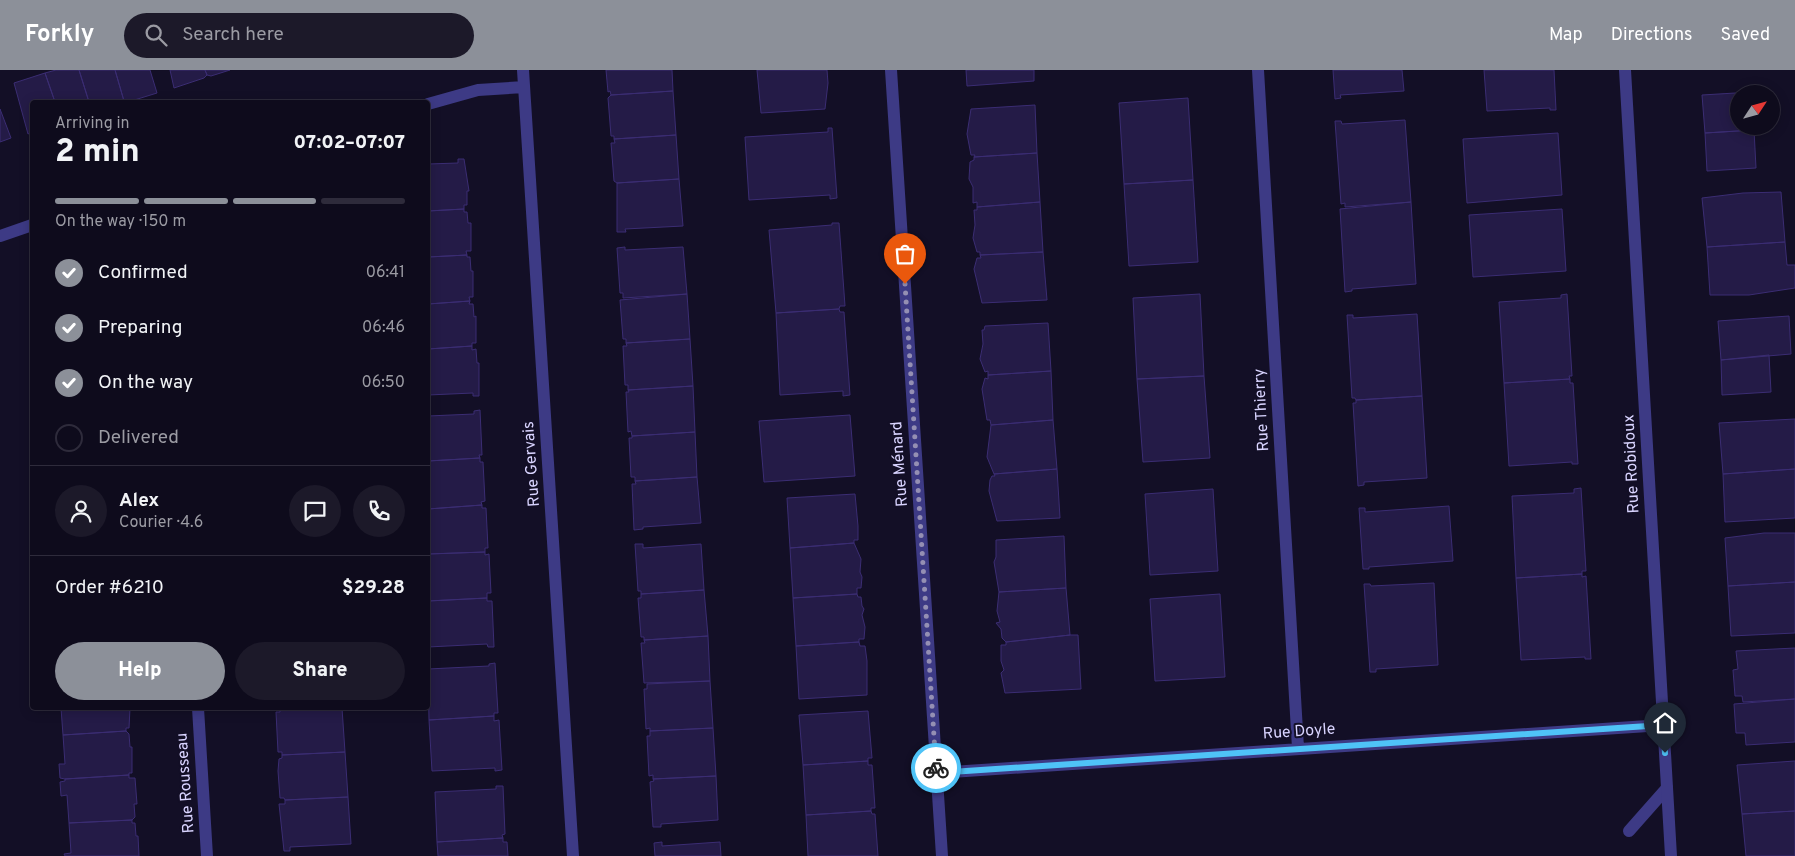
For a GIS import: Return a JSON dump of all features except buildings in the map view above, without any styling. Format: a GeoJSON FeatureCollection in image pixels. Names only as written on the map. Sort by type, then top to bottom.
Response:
{"type":"FeatureCollection","features":[{"type":"Feature","properties":{"kind":"street","name":"Rue Gervais"},"geometry":{"type":"LineString","coordinates":[[523,70],[573,856]]}},
{"type":"Feature","properties":{"kind":"street","name":"Rue Ménard"},"geometry":{"type":"LineString","coordinates":[[891,70],[942,856]]}},
{"type":"Feature","properties":{"kind":"street","name":"Rue Thierry"},"geometry":{"type":"LineString","coordinates":[[1258,70],[1298,748]]}},
{"type":"Feature","properties":{"kind":"street","name":"Rue Robidoux"},"geometry":{"type":"LineString","coordinates":[[1625,70],[1672,856]]}},
{"type":"Feature","properties":{"kind":"street"},"geometry":{"type":"LineString","coordinates":[[430,103],[478,90],[524,87]]}},
{"type":"Feature","properties":{"kind":"street"},"geometry":{"type":"LineString","coordinates":[[0,236],[30,226]]}},
{"type":"Feature","properties":{"kind":"street","name":"Rue Rousseau"},"geometry":{"type":"LineString","coordinates":[[198,710],[207,856]]}},
{"type":"Feature","properties":{"kind":"street","name":"Rue Doyle"},"geometry":{"type":"LineString","coordinates":[[936,773],[1663,725]]}},
{"type":"Feature","properties":{"kind":"street"},"geometry":{"type":"LineString","coordinates":[[1629,830],[1667,788]]}},
{"type":"Feature","properties":{"kind":"way so far"},"geometry":{"type":"LineString","coordinates":[[905,284],[936,768]]}},
{"type":"Feature","properties":{"kind":"route"},"geometry":{"type":"LineString","coordinates":[[936,768],[936,773],[1663,725],[1665,753]]}}]}
